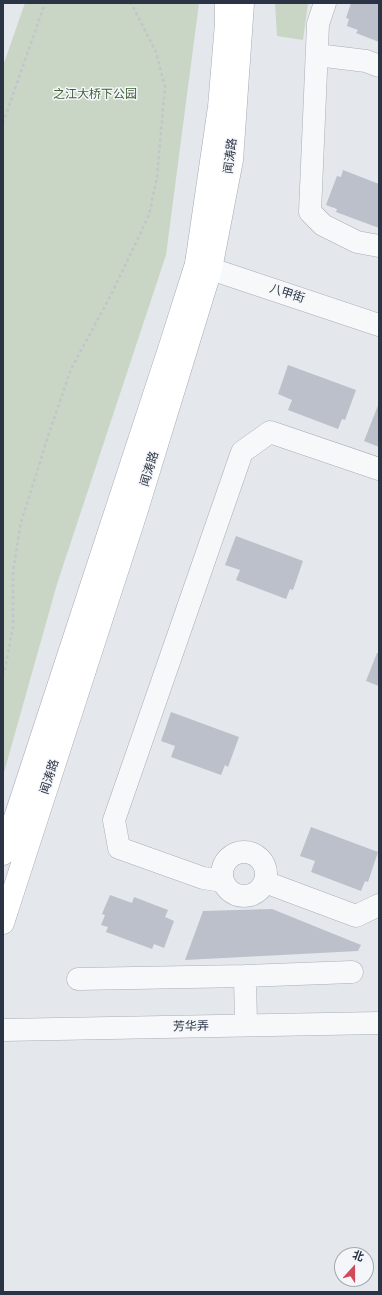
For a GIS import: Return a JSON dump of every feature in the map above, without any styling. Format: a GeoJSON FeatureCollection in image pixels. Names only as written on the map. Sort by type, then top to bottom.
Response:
{"type":"FeatureCollection","features":[{"type":"Feature","properties":{"kind":"main road","name":"闻涛路"},"geometry":{"type":"LineString","coordinates":[[3,854],[170,346],[203,266],[219,108],[226,24],[226,3]]}},
{"type":"Feature","properties":{"kind":"main road","name":"闻涛路"},"geometry":{"type":"LineString","coordinates":[[3,922],[136,512],[232,160],[244,3]]}},
{"type":"Feature","properties":{"kind":"street"},"geometry":{"type":"LineString","coordinates":[[325,3],[318,24],[310,212],[323,225],[357,242],[379,246]]}},
{"type":"Feature","properties":{"kind":"street"},"geometry":{"type":"LineString","coordinates":[[317,55],[366,62],[379,66]]}},
{"type":"Feature","properties":{"kind":"street","name":"八甲街"},"geometry":{"type":"LineString","coordinates":[[203,266],[379,325]]}},
{"type":"Feature","properties":{"kind":"street"},"geometry":{"type":"LineString","coordinates":[[223,881],[203,878],[119,848],[114,820],[242,452],[270,432],[379,469]]}},
{"type":"Feature","properties":{"kind":"street"},"geometry":{"type":"LineString","coordinates":[[240,852],[248,852],[255,855],[265,866],[265,882],[255,893],[248,896],[240,896],[227,888],[223,881],[222,874],[224,866],[227,860],[233,855],[240,852]]}},
{"type":"Feature","properties":{"kind":"street"},"geometry":{"type":"LineString","coordinates":[[265,882],[356,916],[379,905]]}},
{"type":"Feature","properties":{"kind":"street"},"geometry":{"type":"LineString","coordinates":[[78,979],[245,976],[352,972]]}},
{"type":"Feature","properties":{"kind":"street"},"geometry":{"type":"LineString","coordinates":[[245,976],[246,1026]]}},
{"type":"Feature","properties":{"kind":"street","name":"芳华弄"},"geometry":{"type":"LineString","coordinates":[[3,1030],[379,1023]]}},
{"type":"Feature","properties":{"kind":"path"},"geometry":{"type":"LineString","coordinates":[[3,123],[45,3]]}},
{"type":"Feature","properties":{"kind":"path"},"geometry":{"type":"LineString","coordinates":[[3,676],[13,627],[13,571],[21,522],[71,369],[111,295],[149,215],[158,177],[165,87],[156,52],[131,3]]}},
{"type":"Feature","properties":{"kind":"green space","name":"之江大桥下公园"},"geometry":{"type":"Polygon","coordinates":[[[25,3],[199,3],[166,255],[57,584],[3,776],[3,66],[25,3]]]}},
{"type":"Feature","properties":{"kind":"green space"},"geometry":{"type":"Polygon","coordinates":[[[275,3],[308,3],[303,40],[277,36],[275,3]]]}},
{"type":"Feature","properties":{"kind":"building"},"geometry":{"type":"Polygon","coordinates":[[[351,3],[379,3],[379,42],[356,33],[358,30],[347,26],[349,19],[346,18],[351,3]]]}},
{"type":"Feature","properties":{"kind":"building"},"geometry":{"type":"Polygon","coordinates":[[[343,170],[379,184],[379,228],[336,212],[337,209],[326,205],[337,176],[341,177],[343,170]]]}},
{"type":"Feature","properties":{"kind":"building"},"geometry":{"type":"Polygon","coordinates":[[[288,365],[356,390],[345,420],[342,419],[338,429],[288,410],[292,400],[278,394],[288,365]]]}},
{"type":"Feature","properties":{"kind":"building"},"geometry":{"type":"Polygon","coordinates":[[[379,403],[379,447],[364,441],[379,403]]]}},
{"type":"Feature","properties":{"kind":"building"},"geometry":{"type":"Polygon","coordinates":[[[236,536],[303,561],[293,590],[290,589],[286,599],[236,580],[240,570],[225,565],[236,536]]]}},
{"type":"Feature","properties":{"kind":"building"},"geometry":{"type":"Polygon","coordinates":[[[377,653],[379,653],[379,686],[366,681],[377,653]]]}},
{"type":"Feature","properties":{"kind":"building"},"geometry":{"type":"Polygon","coordinates":[[[171,712],[239,737],[228,767],[225,765],[221,775],[171,757],[175,746],[161,741],[171,712]]]}},
{"type":"Feature","properties":{"kind":"building"},"geometry":{"type":"Polygon","coordinates":[[[311,827],[378,852],[368,882],[365,881],[361,891],[311,872],[315,861],[300,856],[311,827]]]}},
{"type":"Feature","properties":{"kind":"building"},"geometry":{"type":"Polygon","coordinates":[[[110,895],[132,903],[134,897],[168,910],[165,917],[174,921],[164,948],[154,944],[152,949],[106,932],[108,927],[101,925],[105,915],[102,914],[110,895]]]}},
{"type":"Feature","properties":{"kind":"building"},"geometry":{"type":"Polygon","coordinates":[[[272,909],[361,945],[358,951],[185,960],[203,911],[272,909]]]}}]}
